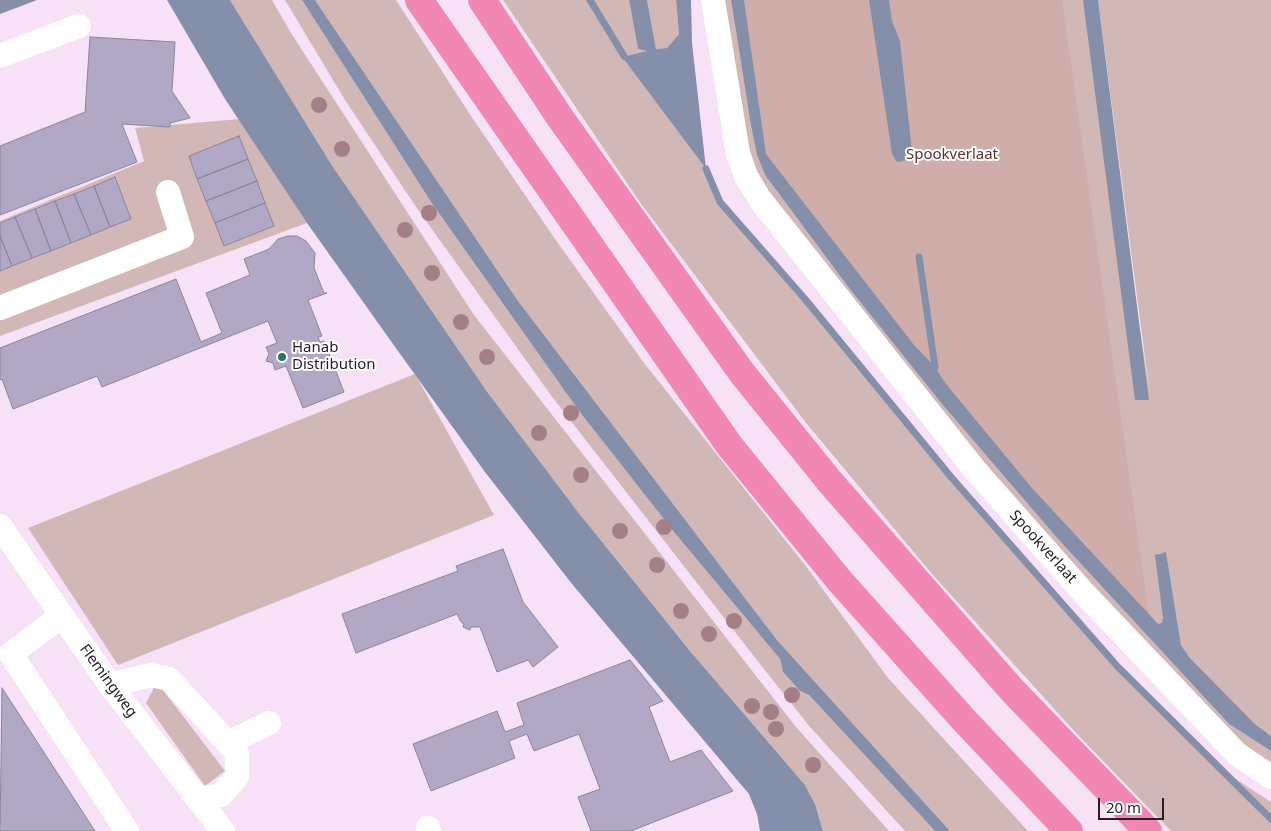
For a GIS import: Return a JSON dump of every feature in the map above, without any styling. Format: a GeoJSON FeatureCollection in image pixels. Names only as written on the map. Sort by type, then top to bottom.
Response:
{"type":"FeatureCollection","features":[{"type":"Feature","properties":{"kind":"highway"},"geometry":{"type":"LineString","coordinates":[[419,0],[729,445],[839,580],[963,719],[1069,831]]}},
{"type":"Feature","properties":{"kind":"highway"},"geometry":{"type":"LineString","coordinates":[[482,0],[560,119],[742,373],[831,483],[1012,690],[1148,831]]}},
{"type":"Feature","properties":{"kind":"street","name":"Spookverlaat"},"geometry":{"type":"LineString","coordinates":[[713,0],[738,153],[746,176],[759,198],[975,470],[1082,591],[1237,754],[1271,776]]}},
{"type":"Feature","properties":{"kind":"street"},"geometry":{"type":"LineString","coordinates":[[0,56],[79,26]]}},
{"type":"Feature","properties":{"kind":"street"},"geometry":{"type":"LineString","coordinates":[[0,308],[182,237],[168,192]]}},
{"type":"Feature","properties":{"kind":"street","name":"Flemingweg"},"geometry":{"type":"LineString","coordinates":[[0,526],[110,685],[223,831]]}},
{"type":"Feature","properties":{"kind":"street"},"geometry":{"type":"LineString","coordinates":[[61,616],[5,657],[127,831]]}},
{"type":"Feature","properties":{"kind":"street"},"geometry":{"type":"LineString","coordinates":[[110,685],[151,676],[169,679],[237,753],[237,777],[221,795],[199,800]]}},
{"type":"Feature","properties":{"kind":"street"},"geometry":{"type":"LineString","coordinates":[[228,743],[269,723]]}},
{"type":"Feature","properties":{"kind":"green space"},"geometry":{"type":"Polygon","coordinates":[[[230,0],[272,0],[291,33],[474,315],[796,727],[889,831],[823,831],[815,804],[805,785],[690,651],[578,512],[488,393],[331,164],[230,0]]]}},
{"type":"Feature","properties":{"kind":"green space"},"geometry":{"type":"Polygon","coordinates":[[[285,0],[302,0],[431,202],[579,411],[674,532],[780,659],[783,672],[800,691],[809,695],[935,831],[905,831],[810,727],[760,664],[553,398],[416,207],[345,100],[285,0]]]}},
{"type":"Feature","properties":{"kind":"green space"},"geometry":{"type":"Polygon","coordinates":[[[315,0],[396,0],[469,113],[555,239],[644,363],[805,565],[888,678],[1028,831],[950,831],[777,640],[518,301],[315,0]]]}},
{"type":"Feature","properties":{"kind":"green space"},"geometry":{"type":"Polygon","coordinates":[[[503,0],[629,0],[638,49],[648,51],[622,57],[706,169],[720,202],[805,299],[951,477],[1118,667],[1225,772],[1271,802],[1271,831],[1171,831],[1077,734],[932,574],[806,423],[642,205],[503,0]]]}},
{"type":"Feature","properties":{"kind":"green space"},"geometry":{"type":"Polygon","coordinates":[[[647,0],[676,0],[679,34],[667,48],[656,49],[647,0]]]}},
{"type":"Feature","properties":{"kind":"green space"},"geometry":{"type":"Polygon","coordinates":[[[720,0],[731,0],[751,126],[757,155],[765,175],[849,288],[942,404],[1058,539],[1229,724],[1271,751],[1271,769],[1248,754],[1052,546],[790,230],[752,163],[720,0]]]}},
{"type":"Feature","properties":{"kind":"green space","name":"Spookverlaat"},"geometry":{"type":"Polygon","coordinates":[[[739,0],[1089,0],[1150,395],[1098,0],[1271,0],[1271,736],[1255,724],[1190,658],[1181,645],[1166,553],[1159,553],[1171,646],[912,352],[764,153],[739,0]]]}},
{"type":"Feature","properties":{"kind":"green space","name":"Spookverlaat"},"geometry":{"type":"Polygon","coordinates":[[[744,0],[869,0],[892,154],[912,151],[900,41],[892,21],[889,0],[1062,0],[1149,615],[1032,488],[946,384],[935,367],[914,345],[766,154],[744,0]]]}},
{"type":"Feature","properties":{"kind":"green space"},"geometry":{"type":"Polygon","coordinates":[[[240,119],[307,223],[0,336],[0,221],[144,161],[135,128],[240,119]]]}},
{"type":"Feature","properties":{"kind":"green space"},"geometry":{"type":"Polygon","coordinates":[[[415,374],[494,515],[118,665],[28,528],[415,374]]]}},
{"type":"Feature","properties":{"kind":"green space"},"geometry":{"type":"Polygon","coordinates":[[[157,682],[225,771],[205,786],[146,703],[157,682]]]}},
{"type":"Feature","properties":{"kind":"water"},"geometry":{"type":"Polygon","coordinates":[[[0,0],[37,0],[0,14],[0,0]]]}},
{"type":"Feature","properties":{"kind":"water"},"geometry":{"type":"Polygon","coordinates":[[[167,0],[230,0],[331,164],[488,393],[578,512],[690,651],[805,785],[815,804],[823,831],[760,831],[757,814],[749,794],[572,584],[485,472],[398,351],[307,223],[225,99],[167,0]]]}},
{"type":"Feature","properties":{"kind":"water"},"geometry":{"type":"Polygon","coordinates":[[[302,0],[315,0],[518,301],[777,640],[950,831],[935,831],[809,695],[800,691],[783,672],[780,659],[674,532],[579,411],[431,202],[302,0]]]}},
{"type":"Feature","properties":{"kind":"water"},"geometry":{"type":"Polygon","coordinates":[[[629,0],[647,0],[656,49],[667,48],[679,34],[676,0],[691,0],[692,43],[706,169],[622,57],[647,51],[638,49],[629,0]]]}},
{"type":"Feature","properties":{"kind":"water"},"geometry":{"type":"Polygon","coordinates":[[[731,0],[744,0],[766,154],[914,345],[935,367],[946,384],[1032,488],[1158,624],[1162,623],[1163,618],[1155,555],[1166,552],[1181,645],[1190,658],[1255,724],[1271,736],[1271,751],[1229,724],[1058,539],[942,404],[849,288],[765,175],[757,155],[751,126],[731,0]]]}},
{"type":"Feature","properties":{"kind":"water"},"geometry":{"type":"Polygon","coordinates":[[[869,0],[889,0],[892,21],[900,41],[912,151],[908,160],[897,162],[892,154],[869,0]]]}},
{"type":"Feature","properties":{"kind":"water"},"geometry":{"type":"Polygon","coordinates":[[[1083,0],[1098,0],[1149,400],[1135,400],[1083,0]]]}},
{"type":"Feature","properties":{"kind":"building"},"geometry":{"type":"Polygon","coordinates":[[[90,37],[175,42],[172,91],[190,118],[170,123],[170,127],[122,124],[137,162],[0,215],[0,146],[85,112],[90,37]]]}},
{"type":"Feature","properties":{"kind":"building"},"geometry":{"type":"Polygon","coordinates":[[[239,136],[248,159],[197,179],[189,156],[239,136]]]}},
{"type":"Feature","properties":{"kind":"building"},"geometry":{"type":"Polygon","coordinates":[[[248,159],[257,181],[206,201],[197,179],[248,159]]]}},
{"type":"Feature","properties":{"kind":"building"},"geometry":{"type":"Polygon","coordinates":[[[115,177],[131,219],[110,227],[94,186],[115,177]]]}},
{"type":"Feature","properties":{"kind":"building"},"geometry":{"type":"Polygon","coordinates":[[[257,181],[265,203],[215,223],[206,201],[257,181]]]}},
{"type":"Feature","properties":{"kind":"building"},"geometry":{"type":"Polygon","coordinates":[[[94,186],[110,227],[91,235],[74,194],[94,186]]]}},
{"type":"Feature","properties":{"kind":"building"},"geometry":{"type":"Polygon","coordinates":[[[74,194],[91,235],[71,243],[55,201],[74,194]]]}},
{"type":"Feature","properties":{"kind":"building"},"geometry":{"type":"Polygon","coordinates":[[[55,201],[71,243],[51,251],[35,209],[55,201]]]}},
{"type":"Feature","properties":{"kind":"building"},"geometry":{"type":"Polygon","coordinates":[[[265,203],[274,226],[224,246],[215,223],[265,203]]]}},
{"type":"Feature","properties":{"kind":"building"},"geometry":{"type":"Polygon","coordinates":[[[35,209],[51,251],[32,258],[15,217],[35,209]]]}},
{"type":"Feature","properties":{"kind":"building"},"geometry":{"type":"Polygon","coordinates":[[[15,217],[32,258],[12,266],[0,236],[0,223],[15,217]]]}},
{"type":"Feature","properties":{"kind":"building"},"geometry":{"type":"Polygon","coordinates":[[[0,236],[12,266],[0,271],[0,236]]]}},
{"type":"Feature","properties":{"kind":"building"},"geometry":{"type":"Polygon","coordinates":[[[297,236],[306,241],[315,253],[314,268],[324,293],[327,293],[308,300],[322,336],[318,337],[320,342],[324,341],[344,392],[303,408],[286,366],[275,370],[273,363],[266,361],[269,354],[266,347],[277,343],[268,321],[102,387],[97,376],[13,409],[2,379],[0,380],[0,348],[176,279],[201,342],[222,333],[206,293],[250,275],[244,259],[269,249],[278,239],[297,236]]]}},
{"type":"Feature","properties":{"kind":"building"},"geometry":{"type":"Polygon","coordinates":[[[503,549],[523,602],[558,647],[533,667],[528,660],[497,672],[480,627],[471,627],[470,630],[463,627],[464,624],[457,614],[356,653],[342,614],[458,571],[456,566],[503,549]]]}},
{"type":"Feature","properties":{"kind":"building"},"geometry":{"type":"Polygon","coordinates":[[[630,660],[663,701],[649,707],[670,762],[701,750],[733,791],[631,831],[591,831],[578,797],[600,789],[579,734],[534,751],[527,734],[509,741],[515,758],[431,791],[413,744],[497,711],[505,732],[524,725],[517,703],[630,660]]]}},
{"type":"Feature","properties":{"kind":"building"},"geometry":{"type":"Polygon","coordinates":[[[2,688],[95,831],[0,831],[2,688]]]}},
{"type":"Feature","properties":{"kind":"waterway"},"geometry":{"type":"LineString","coordinates":[[590,0],[624,56]]}},
{"type":"Feature","properties":{"kind":"waterway"},"geometry":{"type":"LineString","coordinates":[[706,169],[720,202],[805,299],[951,477],[1118,667],[1271,819]]}},
{"type":"Feature","properties":{"kind":"waterway"},"geometry":{"type":"LineString","coordinates":[[919,257],[935,367]]}},
{"type":"Feature","properties":{"kind":"place","name":"Hanab Distribution"},"geometry":{"type":"Point","coordinates":[282,357]}}]}
